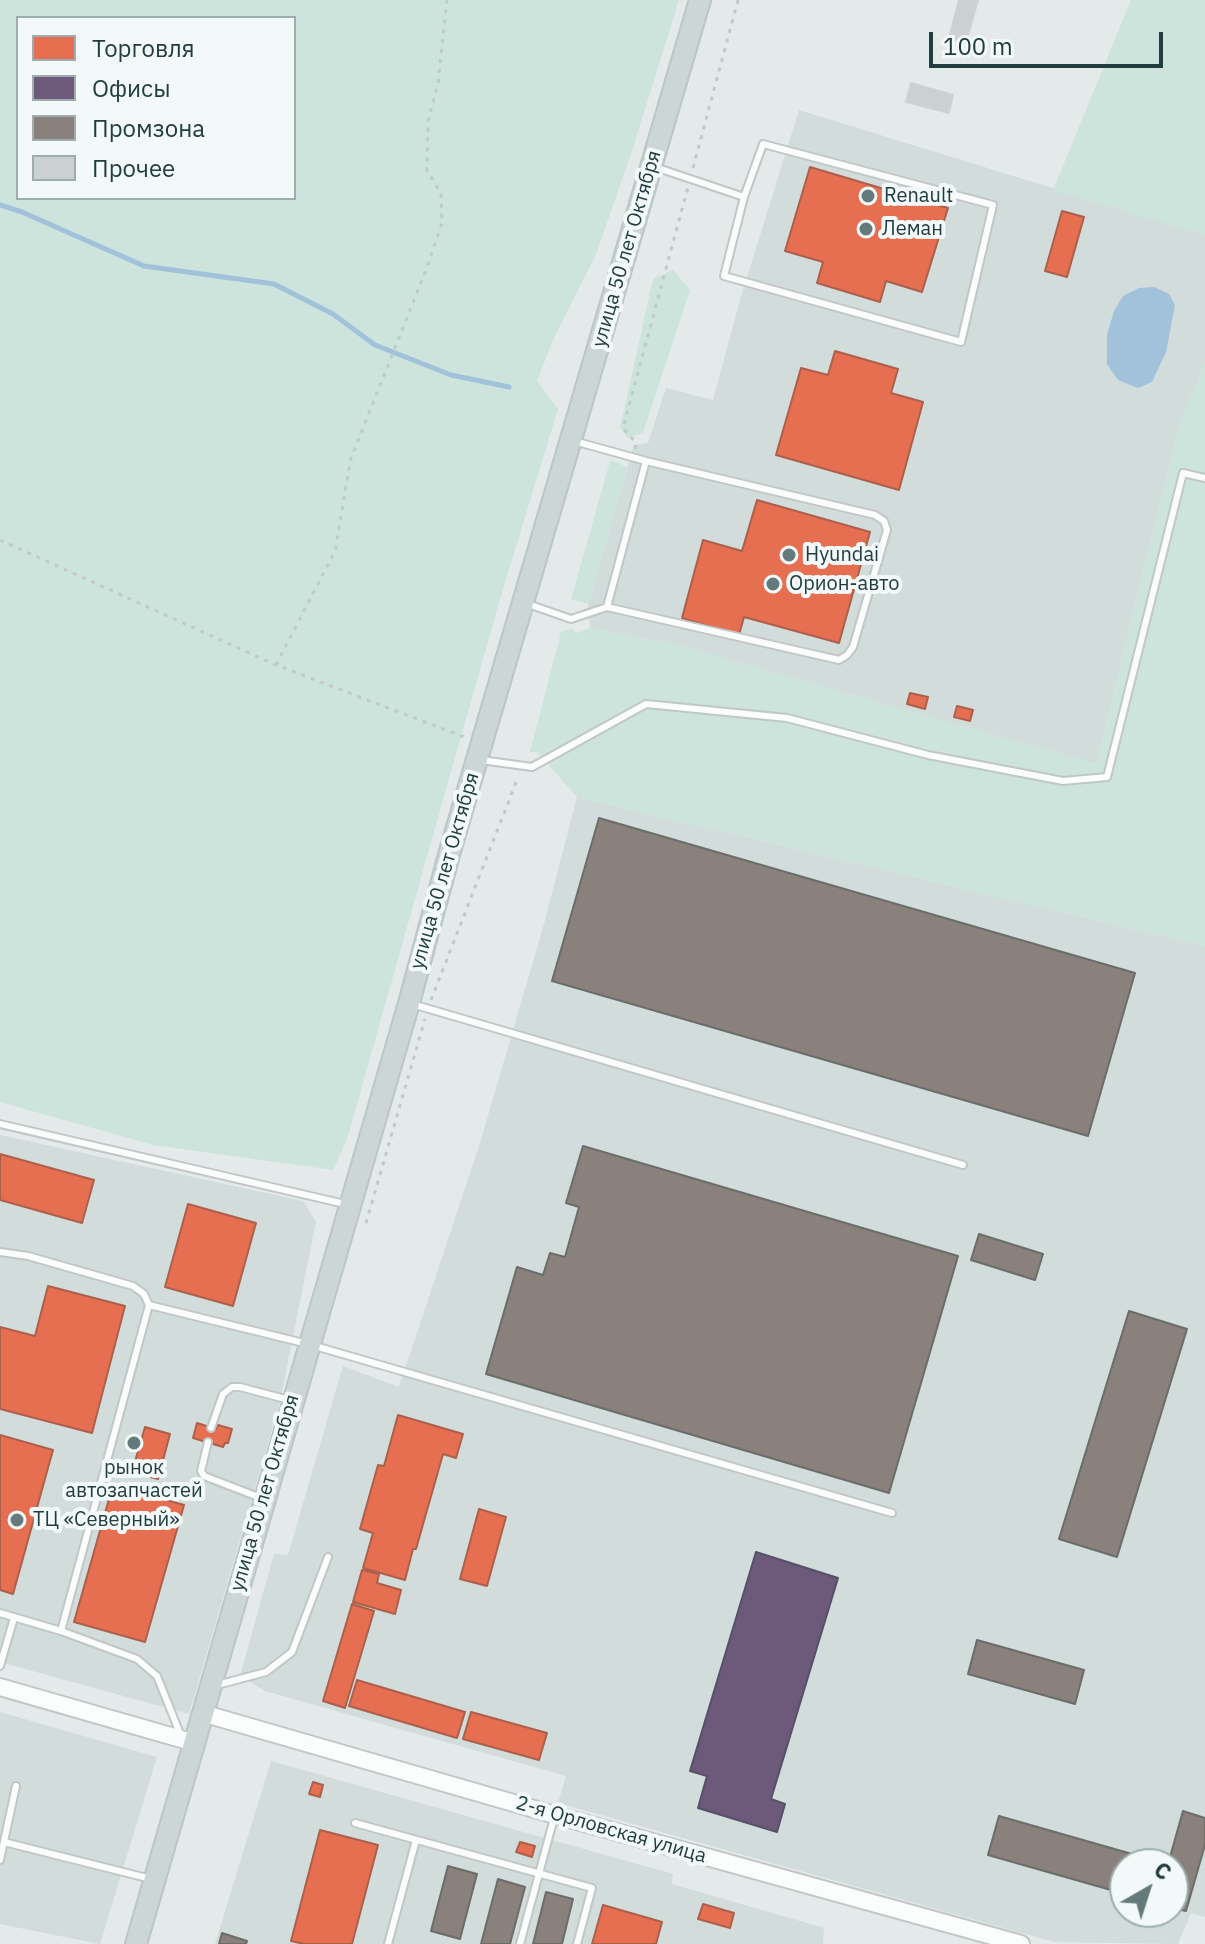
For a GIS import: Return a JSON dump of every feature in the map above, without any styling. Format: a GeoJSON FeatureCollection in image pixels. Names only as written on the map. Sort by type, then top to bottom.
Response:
{"type":"FeatureCollection","features":[{"type":"Feature","properties":{"kind":"main road","name":"улица 50 лет Октября"},"geometry":{"type":"LineString","coordinates":[[136,1944],[188,1741],[202,1713],[210,1686],[479,752],[534,607],[572,440],[700,0]]}},
{"type":"Feature","properties":{"kind":"street"},"geometry":{"type":"LineString","coordinates":[[0,1687],[188,1741]]}},
{"type":"Feature","properties":{"kind":"street","name":"2-я Орловская улица"},"geometry":{"type":"LineString","coordinates":[[202,1713],[1021,1944]]}},
{"type":"Feature","properties":{"kind":"lane"},"geometry":{"type":"LineString","coordinates":[[763,144],[993,205],[961,342],[724,276],[744,197],[763,144]]}},
{"type":"Feature","properties":{"kind":"lane"},"geometry":{"type":"LineString","coordinates":[[651,165],[744,197]]}},
{"type":"Feature","properties":{"kind":"lane"},"geometry":{"type":"LineString","coordinates":[[534,607],[571,619],[607,607],[839,660],[853,647],[887,530],[884,521],[875,515],[646,461],[572,440]]}},
{"type":"Feature","properties":{"kind":"lane"},"geometry":{"type":"LineString","coordinates":[[607,607],[646,461]]}},
{"type":"Feature","properties":{"kind":"lane"},"geometry":{"type":"LineString","coordinates":[[479,752],[532,767],[646,704],[787,718],[928,755],[1063,781],[1107,777],[1183,473],[1205,478]]}},
{"type":"Feature","properties":{"kind":"lane"},"geometry":{"type":"LineString","coordinates":[[409,1003],[963,1165]]}},
{"type":"Feature","properties":{"kind":"lane"},"geometry":{"type":"LineString","coordinates":[[0,1124],[349,1205]]}},
{"type":"Feature","properties":{"kind":"lane"},"geometry":{"type":"LineString","coordinates":[[0,1252],[28,1256],[133,1286],[144,1294],[149,1305],[61,1631]]}},
{"type":"Feature","properties":{"kind":"lane"},"geometry":{"type":"LineString","coordinates":[[149,1305],[308,1344],[892,1513]]}},
{"type":"Feature","properties":{"kind":"lane"},"geometry":{"type":"LineString","coordinates":[[211,1428],[223,1394],[232,1387],[293,1401]]}},
{"type":"Feature","properties":{"kind":"lane"},"geometry":{"type":"LineString","coordinates":[[208,1442],[201,1471],[204,1476],[263,1499]]}},
{"type":"Feature","properties":{"kind":"lane"},"geometry":{"type":"LineString","coordinates":[[210,1686],[266,1672],[292,1652],[328,1557]]}},
{"type":"Feature","properties":{"kind":"lane"},"geometry":{"type":"LineString","coordinates":[[0,1613],[137,1659],[157,1676],[188,1741]]}},
{"type":"Feature","properties":{"kind":"lane"},"geometry":{"type":"LineString","coordinates":[[0,1666],[14,1618]]}},
{"type":"Feature","properties":{"kind":"lane"},"geometry":{"type":"LineString","coordinates":[[0,1860],[16,1786]]}},
{"type":"Feature","properties":{"kind":"lane"},"geometry":{"type":"LineString","coordinates":[[520,1944],[555,1815]]}},
{"type":"Feature","properties":{"kind":"lane"},"geometry":{"type":"LineString","coordinates":[[355,1823],[592,1888],[577,1944]]}},
{"type":"Feature","properties":{"kind":"lane"},"geometry":{"type":"LineString","coordinates":[[388,1944],[416,1840]]}},
{"type":"Feature","properties":{"kind":"lane"},"geometry":{"type":"LineString","coordinates":[[4,1842],[154,1880]]}},
{"type":"Feature","properties":{"kind":"path"},"geometry":{"type":"LineString","coordinates":[[276,665],[335,551],[351,458],[442,223],[441,194],[427,170],[428,121],[438,84],[447,0]]}},
{"type":"Feature","properties":{"kind":"path"},"geometry":{"type":"LineString","coordinates":[[633,457],[636,443],[623,428],[738,0]]}},
{"type":"Feature","properties":{"kind":"path"},"geometry":{"type":"LineString","coordinates":[[0,540],[276,665],[479,752]]}},
{"type":"Feature","properties":{"kind":"shaded area"},"geometry":{"type":"Polygon","coordinates":[[[799,110],[1205,235],[1205,364],[1180,423],[1096,764],[676,645],[590,628],[588,604],[634,445],[648,443],[666,388],[713,400],[740,300],[799,110]]]}},
{"type":"Feature","properties":{"kind":"shaded area"},"geometry":{"type":"Polygon","coordinates":[[[577,797],[1205,946],[1205,1917],[1191,1913],[1189,1918],[1189,1848],[1109,1848],[1109,1928],[1185,1928],[1178,1944],[1054,1942],[558,1803],[566,1776],[265,1691],[240,1676],[274,1554],[288,1555],[343,1366],[399,1387],[480,1143],[544,924],[577,797]]]}},
{"type":"Feature","properties":{"kind":"shaded area","name":"рынок автозапчастей"},"geometry":{"type":"Polygon","coordinates":[[[0,1135],[303,1201],[316,1222],[279,1406],[189,1714],[0,1662],[0,1135]]]}},
{"type":"Feature","properties":{"kind":"shaded area"},"geometry":{"type":"Polygon","coordinates":[[[0,1712],[157,1757],[100,1944],[0,1924],[0,1712]]]}},
{"type":"Feature","properties":{"kind":"shaded area"},"geometry":{"type":"Polygon","coordinates":[[[271,1761],[673,1874],[672,1884],[824,1928],[823,1944],[215,1944],[271,1761]]]}},
{"type":"Feature","properties":{"kind":"green space"},"geometry":{"type":"Polygon","coordinates":[[[0,0],[679,0],[595,257],[553,340],[537,381],[558,409],[500,599],[347,1139],[333,1170],[153,1145],[0,1102],[0,0]]]}},
{"type":"Feature","properties":{"kind":"green space"},"geometry":{"type":"Polygon","coordinates":[[[1131,0],[1205,0],[1205,235],[1053,190],[1131,0]]]}},
{"type":"Feature","properties":{"kind":"green space"},"geometry":{"type":"Polygon","coordinates":[[[673,270],[690,290],[643,433],[628,438],[620,428],[653,279],[673,270]]]}},
{"type":"Feature","properties":{"kind":"green space"},"geometry":{"type":"Polygon","coordinates":[[[1205,364],[1205,946],[577,797],[537,752],[530,752],[561,632],[571,629],[577,633],[590,628],[676,645],[1096,764],[1180,423],[1205,364]]]}},
{"type":"Feature","properties":{"kind":"green space"},"geometry":{"type":"Polygon","coordinates":[[[610,461],[627,468],[588,604],[571,599],[610,461]]]}},
{"type":"Feature","properties":{"kind":"water"},"geometry":{"type":"Polygon","coordinates":[[[1154,287],[1169,294],[1175,305],[1166,352],[1152,382],[1138,388],[1118,380],[1107,364],[1107,335],[1114,311],[1123,296],[1139,288],[1154,287]]]}},
{"type":"Feature","properties":{"kind":"building: Торговля","name":"Леман"},"geometry":{"type":"Polygon","coordinates":[[[810,167],[948,208],[922,292],[886,281],[880,302],[817,283],[823,262],[785,251],[810,167]]]}},
{"type":"Feature","properties":{"kind":"building: Торговля"},"geometry":{"type":"Polygon","coordinates":[[[1062,211],[1084,217],[1067,277],[1045,271],[1062,211]]]}},
{"type":"Feature","properties":{"kind":"building: Торговля"},"geometry":{"type":"Polygon","coordinates":[[[835,351],[898,369],[891,393],[923,402],[899,490],[776,455],[801,368],[828,375],[835,351]]]}},
{"type":"Feature","properties":{"kind":"building: Торговля","name":"Орион-авто"},"geometry":{"type":"Polygon","coordinates":[[[757,500],[870,532],[839,643],[744,617],[739,635],[682,618],[703,540],[742,551],[757,500]]]}},
{"type":"Feature","properties":{"kind":"building: Торговля"},"geometry":{"type":"Polygon","coordinates":[[[910,693],[928,697],[925,709],[907,704],[910,693]]]}},
{"type":"Feature","properties":{"kind":"building: Торговля"},"geometry":{"type":"Polygon","coordinates":[[[957,706],[973,710],[970,721],[954,717],[957,706]]]}},
{"type":"Feature","properties":{"kind":"building: Торговля"},"geometry":{"type":"Polygon","coordinates":[[[0,1154],[94,1180],[82,1223],[0,1200],[0,1154]]]}},
{"type":"Feature","properties":{"kind":"building: Торговля"},"geometry":{"type":"Polygon","coordinates":[[[188,1204],[256,1223],[233,1306],[165,1287],[188,1204]]]}},
{"type":"Feature","properties":{"kind":"building: Торговля"},"geometry":{"type":"Polygon","coordinates":[[[48,1286],[125,1306],[92,1433],[0,1409],[0,1327],[35,1336],[48,1286]]]}},
{"type":"Feature","properties":{"kind":"building: Торговля"},"geometry":{"type":"Polygon","coordinates":[[[398,1415],[463,1434],[456,1458],[443,1454],[405,1580],[363,1568],[373,1533],[360,1529],[378,1465],[384,1466],[398,1415]]]}},
{"type":"Feature","properties":{"kind":"building: Торговля"},"geometry":{"type":"Polygon","coordinates":[[[197,1423],[216,1429],[218,1425],[232,1429],[228,1443],[223,1447],[193,1438],[197,1423]]]}},
{"type":"Feature","properties":{"kind":"building: Торговля"},"geometry":{"type":"Polygon","coordinates":[[[145,1427],[170,1434],[158,1479],[132,1472],[145,1427]]]}},
{"type":"Feature","properties":{"kind":"building: Торговля","name":"ТЦ «Северный»"},"geometry":{"type":"Polygon","coordinates":[[[0,1435],[53,1450],[13,1594],[0,1590],[0,1435]]]}},
{"type":"Feature","properties":{"kind":"building: Торговля"},"geometry":{"type":"Polygon","coordinates":[[[113,1485],[184,1505],[145,1642],[74,1622],[113,1485]]]}},
{"type":"Feature","properties":{"kind":"building: Торговля"},"geometry":{"type":"Polygon","coordinates":[[[479,1509],[506,1517],[487,1586],[460,1579],[479,1509]]]}},
{"type":"Feature","properties":{"kind":"building: Торговля"},"geometry":{"type":"Polygon","coordinates":[[[362,1570],[379,1574],[377,1583],[401,1590],[395,1614],[353,1602],[362,1570]]]}},
{"type":"Feature","properties":{"kind":"building: Торговля"},"geometry":{"type":"Polygon","coordinates":[[[352,1604],[374,1611],[345,1708],[323,1701],[352,1604]]]}},
{"type":"Feature","properties":{"kind":"building: Торговля"},"geometry":{"type":"Polygon","coordinates":[[[357,1680],[465,1712],[457,1738],[349,1706],[357,1680]]]}},
{"type":"Feature","properties":{"kind":"building: Торговля"},"geometry":{"type":"Polygon","coordinates":[[[471,1712],[547,1733],[539,1760],[463,1739],[471,1712]]]}},
{"type":"Feature","properties":{"kind":"building: Торговля"},"geometry":{"type":"Polygon","coordinates":[[[313,1782],[323,1785],[320,1797],[309,1794],[313,1782]]]}},
{"type":"Feature","properties":{"kind":"building: Торговля"},"geometry":{"type":"Polygon","coordinates":[[[320,1830],[378,1845],[352,1944],[291,1941],[320,1830]]]}},
{"type":"Feature","properties":{"kind":"building: Торговля"},"geometry":{"type":"Polygon","coordinates":[[[520,1842],[535,1846],[532,1857],[516,1852],[520,1842]]]}},
{"type":"Feature","properties":{"kind":"building: Торговля"},"geometry":{"type":"Polygon","coordinates":[[[703,1904],[734,1913],[730,1928],[698,1919],[703,1904]]]}},
{"type":"Feature","properties":{"kind":"building: Торговля"},"geometry":{"type":"Polygon","coordinates":[[[603,1905],[662,1922],[656,1944],[592,1944],[603,1905]]]}},
{"type":"Feature","properties":{"kind":"building: Офисы"},"geometry":{"type":"Polygon","coordinates":[[[756,1552],[838,1578],[771,1799],[785,1804],[777,1832],[698,1808],[707,1776],[690,1771],[756,1552]]]}},
{"type":"Feature","properties":{"kind":"building: Промзона"},"geometry":{"type":"Polygon","coordinates":[[[599,818],[1135,973],[1088,1136],[552,981],[599,818]]]}},
{"type":"Feature","properties":{"kind":"building: Промзона"},"geometry":{"type":"Polygon","coordinates":[[[583,1146],[958,1256],[889,1493],[486,1374],[517,1267],[543,1275],[550,1253],[565,1257],[579,1207],[566,1203],[583,1146]]]}},
{"type":"Feature","properties":{"kind":"building: Промзона"},"geometry":{"type":"Polygon","coordinates":[[[979,1234],[1043,1254],[1035,1280],[971,1260],[979,1234]]]}},
{"type":"Feature","properties":{"kind":"building: Промзона"},"geometry":{"type":"Polygon","coordinates":[[[1129,1311],[1187,1329],[1117,1557],[1059,1539],[1129,1311]]]}},
{"type":"Feature","properties":{"kind":"building: Промзона"},"geometry":{"type":"Polygon","coordinates":[[[977,1640],[1084,1670],[1075,1704],[968,1674],[977,1640]]]}},
{"type":"Feature","properties":{"kind":"building: Промзона"},"geometry":{"type":"Polygon","coordinates":[[[1183,1811],[1205,1818],[1205,1845],[1189,1901],[1189,1848],[1173,1848],[1183,1811]]]}},
{"type":"Feature","properties":{"kind":"building: Промзона"},"geometry":{"type":"Polygon","coordinates":[[[999,1816],[1111,1848],[1109,1889],[988,1855],[999,1816]]]}},
{"type":"Feature","properties":{"kind":"building: Промзона"},"geometry":{"type":"Polygon","coordinates":[[[448,1866],[477,1874],[460,1939],[431,1931],[448,1866]]]}},
{"type":"Feature","properties":{"kind":"building: Промзона"},"geometry":{"type":"Polygon","coordinates":[[[498,1879],[525,1887],[510,1944],[481,1944],[498,1879]]]}},
{"type":"Feature","properties":{"kind":"building: Промзона"},"geometry":{"type":"Polygon","coordinates":[[[546,1892],[573,1899],[562,1944],[533,1944],[546,1892]]]}},
{"type":"Feature","properties":{"kind":"building: Промзона"},"geometry":{"type":"Polygon","coordinates":[[[222,1933],[247,1941],[246,1944],[219,1944],[222,1933]]]}},
{"type":"Feature","properties":{"kind":"building: Прочее"},"geometry":{"type":"Polygon","coordinates":[[[959,0],[978,0],[966,43],[949,38],[959,0]]]}},
{"type":"Feature","properties":{"kind":"building: Прочее"},"geometry":{"type":"Polygon","coordinates":[[[911,83],[953,95],[949,113],[906,102],[911,83]]]}},
{"type":"Feature","properties":{"kind":"waterway"},"geometry":{"type":"LineString","coordinates":[[0,205],[144,266],[274,284],[333,314],[375,345],[451,375],[509,387]]}},
{"type":"Feature","properties":{"kind":"place","name":"Renault"},"geometry":{"type":"Point","coordinates":[868,196]}},
{"type":"Feature","properties":{"kind":"place","name":"Леман"},"geometry":{"type":"Point","coordinates":[866,229]}},
{"type":"Feature","properties":{"kind":"place","name":"Hyundai"},"geometry":{"type":"Point","coordinates":[789,555]}},
{"type":"Feature","properties":{"kind":"place","name":"Орион-авто"},"geometry":{"type":"Point","coordinates":[773,584]}},
{"type":"Feature","properties":{"kind":"place","name":"рынок автозапчастей"},"geometry":{"type":"Point","coordinates":[134,1443]}},
{"type":"Feature","properties":{"kind":"place","name":"ТЦ «Северный»"},"geometry":{"type":"Point","coordinates":[17,1520]}}]}
